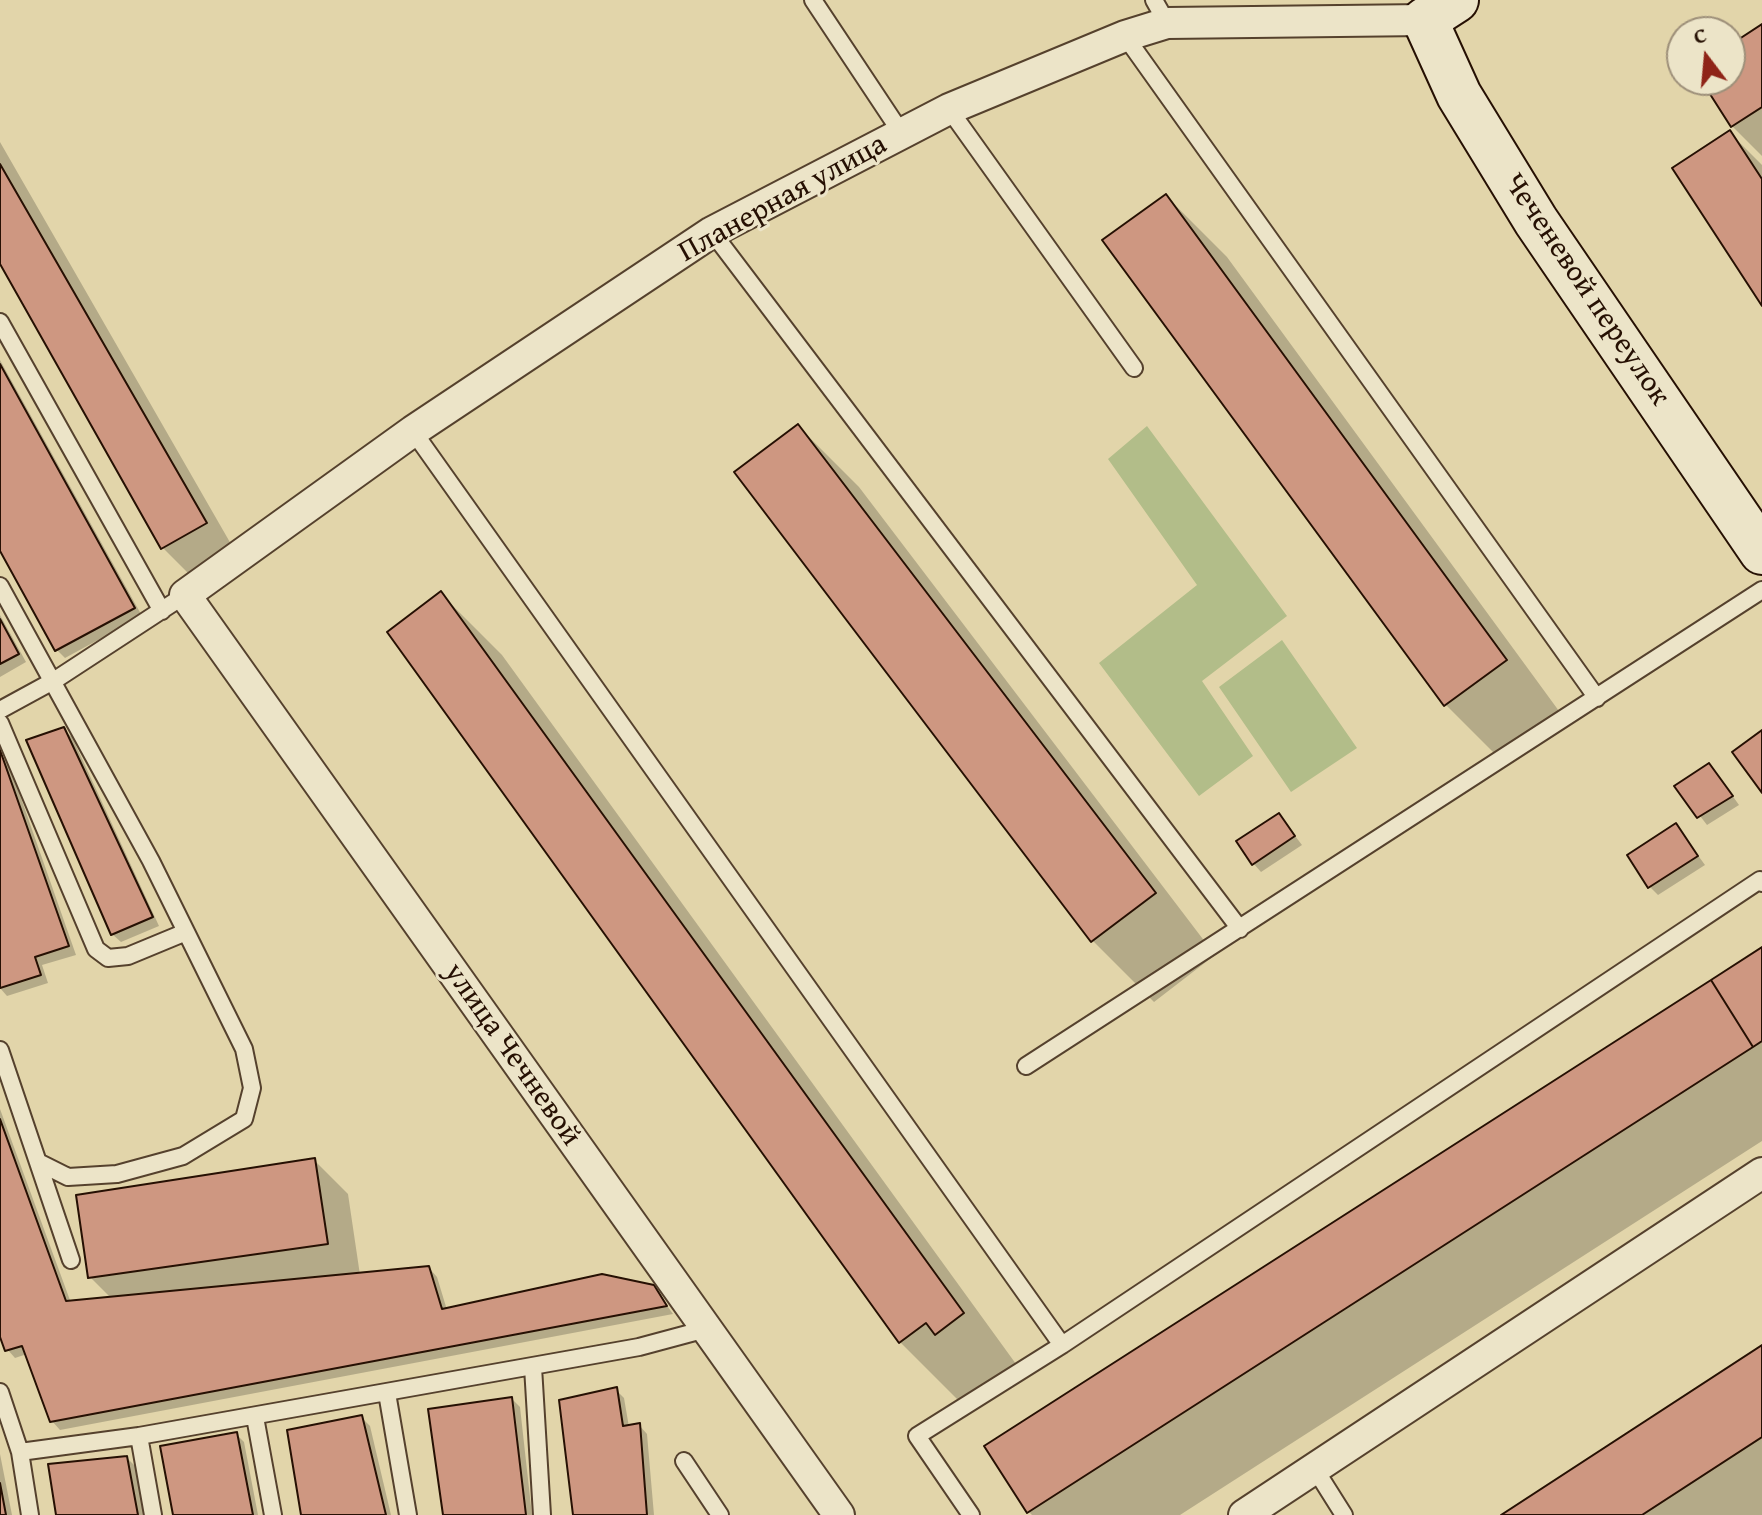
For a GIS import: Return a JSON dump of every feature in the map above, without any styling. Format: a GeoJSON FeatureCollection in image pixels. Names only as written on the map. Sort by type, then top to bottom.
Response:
{"type":"FeatureCollection","features":[{"type":"Feature","properties":{"kind":"street","name":"Планерная улица"},"geometry":{"type":"LineString","coordinates":[[173,603],[413,431],[712,232],[949,109],[1125,36],[1160,12],[1440,10]]}},
{"type":"Feature","properties":{"kind":"street","name":"Чеченевой переулок"},"geometry":{"type":"LineString","coordinates":[[1440,10],[1459,95],[1536,221],[1762,552]]}},
{"type":"Feature","properties":{"kind":"street","name":"улица Чечневой"},"geometry":{"type":"LineString","coordinates":[[173,603],[839,1515]]}},
{"type":"Feature","properties":{"kind":"street"},"geometry":{"type":"LineString","coordinates":[[1244,1515],[1762,1173]]}},
{"type":"Feature","properties":{"kind":"lane"},"geometry":{"type":"LineString","coordinates":[[813,0],[902,134]]}},
{"type":"Feature","properties":{"kind":"lane"},"geometry":{"type":"LineString","coordinates":[[1125,36],[1597,698]]}},
{"type":"Feature","properties":{"kind":"lane"},"geometry":{"type":"LineString","coordinates":[[949,109],[1134,368]]}},
{"type":"Feature","properties":{"kind":"lane"},"geometry":{"type":"LineString","coordinates":[[712,232],[1240,929]]}},
{"type":"Feature","properties":{"kind":"lane"},"geometry":{"type":"LineString","coordinates":[[0,322],[173,603],[55,680],[0,710]]}},
{"type":"Feature","properties":{"kind":"lane"},"geometry":{"type":"LineString","coordinates":[[413,431],[1062,1345]]}},
{"type":"Feature","properties":{"kind":"lane"},"geometry":{"type":"LineString","coordinates":[[0,586],[55,680],[186,932],[244,1049],[252,1088],[244,1119],[183,1156],[117,1174],[68,1177],[40,1163]]}},
{"type":"Feature","properties":{"kind":"lane"},"geometry":{"type":"LineString","coordinates":[[1026,1066],[1762,590]]}},
{"type":"Feature","properties":{"kind":"lane"},"geometry":{"type":"LineString","coordinates":[[0,723],[96,949],[108,958],[128,956],[186,932]]}},
{"type":"Feature","properties":{"kind":"lane"},"geometry":{"type":"LineString","coordinates":[[971,1515],[917,1436],[1062,1345],[1760,880],[1762,883]]}},
{"type":"Feature","properties":{"kind":"lane"},"geometry":{"type":"LineString","coordinates":[[0,1050],[71,1260]]}},
{"type":"Feature","properties":{"kind":"lane"},"geometry":{"type":"LineString","coordinates":[[20,1452],[255,1417],[639,1347],[706,1329]]}},
{"type":"Feature","properties":{"kind":"lane"},"geometry":{"type":"LineString","coordinates":[[533,1367],[542,1515]]}},
{"type":"Feature","properties":{"kind":"lane"},"geometry":{"type":"LineString","coordinates":[[0,1392],[20,1452],[30,1515]]}},
{"type":"Feature","properties":{"kind":"lane"},"geometry":{"type":"LineString","coordinates":[[387,1393],[408,1515]]}},
{"type":"Feature","properties":{"kind":"lane"},"geometry":{"type":"LineString","coordinates":[[255,1417],[273,1515]]}},
{"type":"Feature","properties":{"kind":"lane"},"geometry":{"type":"LineString","coordinates":[[139,1436],[153,1515]]}},
{"type":"Feature","properties":{"kind":"lane"},"geometry":{"type":"LineString","coordinates":[[684,1461],[720,1515]]}},
{"type":"Feature","properties":{"kind":"lane"},"geometry":{"type":"LineString","coordinates":[[1315,1469],[1344,1515]]}},
{"type":"Feature","properties":{"kind":"green space"},"geometry":{"type":"Polygon","coordinates":[[[1147,426],[1287,616],[1202,681],[1253,756],[1199,796],[1099,663],[1197,585],[1108,459],[1147,426]]]}},
{"type":"Feature","properties":{"kind":"green space"},"geometry":{"type":"Polygon","coordinates":[[[1282,640],[1357,748],[1291,792],[1219,687],[1282,640]]]}},
{"type":"Feature","properties":{"kind":"building"},"geometry":{"type":"Polygon","coordinates":[[[1762,24],[1762,107],[1731,127],[1711,96],[1746,96],[1746,34],[1762,24]]]}},
{"type":"Feature","properties":{"kind":"building"},"geometry":{"type":"Polygon","coordinates":[[[1730,130],[1762,179],[1762,306],[1672,168],[1730,130]]]}},
{"type":"Feature","properties":{"kind":"building"},"geometry":{"type":"Polygon","coordinates":[[[0,164],[207,523],[161,549],[0,264],[0,164]]]}},
{"type":"Feature","properties":{"kind":"building"},"geometry":{"type":"Polygon","coordinates":[[[1166,194],[1507,660],[1444,706],[1102,240],[1166,194]]]}},
{"type":"Feature","properties":{"kind":"building"},"geometry":{"type":"Polygon","coordinates":[[[0,364],[135,608],[55,651],[0,551],[0,364]]]}},
{"type":"Feature","properties":{"kind":"building"},"geometry":{"type":"Polygon","coordinates":[[[798,424],[1156,893],[1091,942],[734,472],[798,424]]]}},
{"type":"Feature","properties":{"kind":"building"},"geometry":{"type":"Polygon","coordinates":[[[441,591],[964,1313],[935,1335],[926,1323],[899,1343],[387,632],[441,591]]]}},
{"type":"Feature","properties":{"kind":"building"},"geometry":{"type":"Polygon","coordinates":[[[0,619],[19,654],[0,664],[0,619]]]}},
{"type":"Feature","properties":{"kind":"building"},"geometry":{"type":"Polygon","coordinates":[[[64,727],[153,917],[111,935],[26,740],[64,727]]]}},
{"type":"Feature","properties":{"kind":"building"},"geometry":{"type":"Polygon","coordinates":[[[1762,730],[1762,793],[1732,752],[1762,730]]]}},
{"type":"Feature","properties":{"kind":"building"},"geometry":{"type":"Polygon","coordinates":[[[0,750],[69,946],[35,957],[41,975],[0,988],[0,750]]]}},
{"type":"Feature","properties":{"kind":"building"},"geometry":{"type":"Polygon","coordinates":[[[1709,763],[1733,796],[1697,818],[1674,786],[1709,763]]]}},
{"type":"Feature","properties":{"kind":"building"},"geometry":{"type":"Polygon","coordinates":[[[1279,813],[1295,836],[1252,865],[1236,841],[1279,813]]]}},
{"type":"Feature","properties":{"kind":"building"},"geometry":{"type":"Polygon","coordinates":[[[1676,823],[1698,856],[1648,888],[1627,855],[1676,823]]]}},
{"type":"Feature","properties":{"kind":"building"},"geometry":{"type":"Polygon","coordinates":[[[1762,947],[1762,1041],[1753,1047],[1711,980],[1762,947]]]}},
{"type":"Feature","properties":{"kind":"building"},"geometry":{"type":"Polygon","coordinates":[[[1711,980],[1753,1047],[1027,1513],[984,1446],[1711,980]]]}},
{"type":"Feature","properties":{"kind":"building"},"geometry":{"type":"Polygon","coordinates":[[[0,1119],[66,1301],[429,1266],[442,1309],[602,1274],[654,1285],[667,1306],[50,1422],[22,1346],[5,1351],[0,1337],[0,1119]]]}},
{"type":"Feature","properties":{"kind":"building"},"geometry":{"type":"Polygon","coordinates":[[[315,1158],[328,1244],[88,1278],[76,1195],[315,1158]]]}},
{"type":"Feature","properties":{"kind":"building"},"geometry":{"type":"Polygon","coordinates":[[[1762,1345],[1762,1437],[1642,1515],[1501,1515],[1762,1345]]]}},
{"type":"Feature","properties":{"kind":"building"},"geometry":{"type":"Polygon","coordinates":[[[617,1387],[623,1426],[640,1423],[647,1515],[573,1515],[559,1400],[617,1387]]]}},
{"type":"Feature","properties":{"kind":"building"},"geometry":{"type":"Polygon","coordinates":[[[512,1397],[526,1515],[443,1515],[428,1409],[512,1397]]]}},
{"type":"Feature","properties":{"kind":"building"},"geometry":{"type":"Polygon","coordinates":[[[362,1415],[386,1515],[301,1515],[287,1430],[362,1415]]]}},
{"type":"Feature","properties":{"kind":"building"},"geometry":{"type":"Polygon","coordinates":[[[237,1432],[253,1515],[173,1515],[160,1446],[237,1432]]]}},
{"type":"Feature","properties":{"kind":"building"},"geometry":{"type":"Polygon","coordinates":[[[127,1456],[138,1515],[56,1515],[48,1464],[127,1456]]]}},
{"type":"Feature","properties":{"kind":"building"},"geometry":{"type":"Polygon","coordinates":[[[0,1483],[6,1515],[0,1515],[0,1483]]]}}]}
